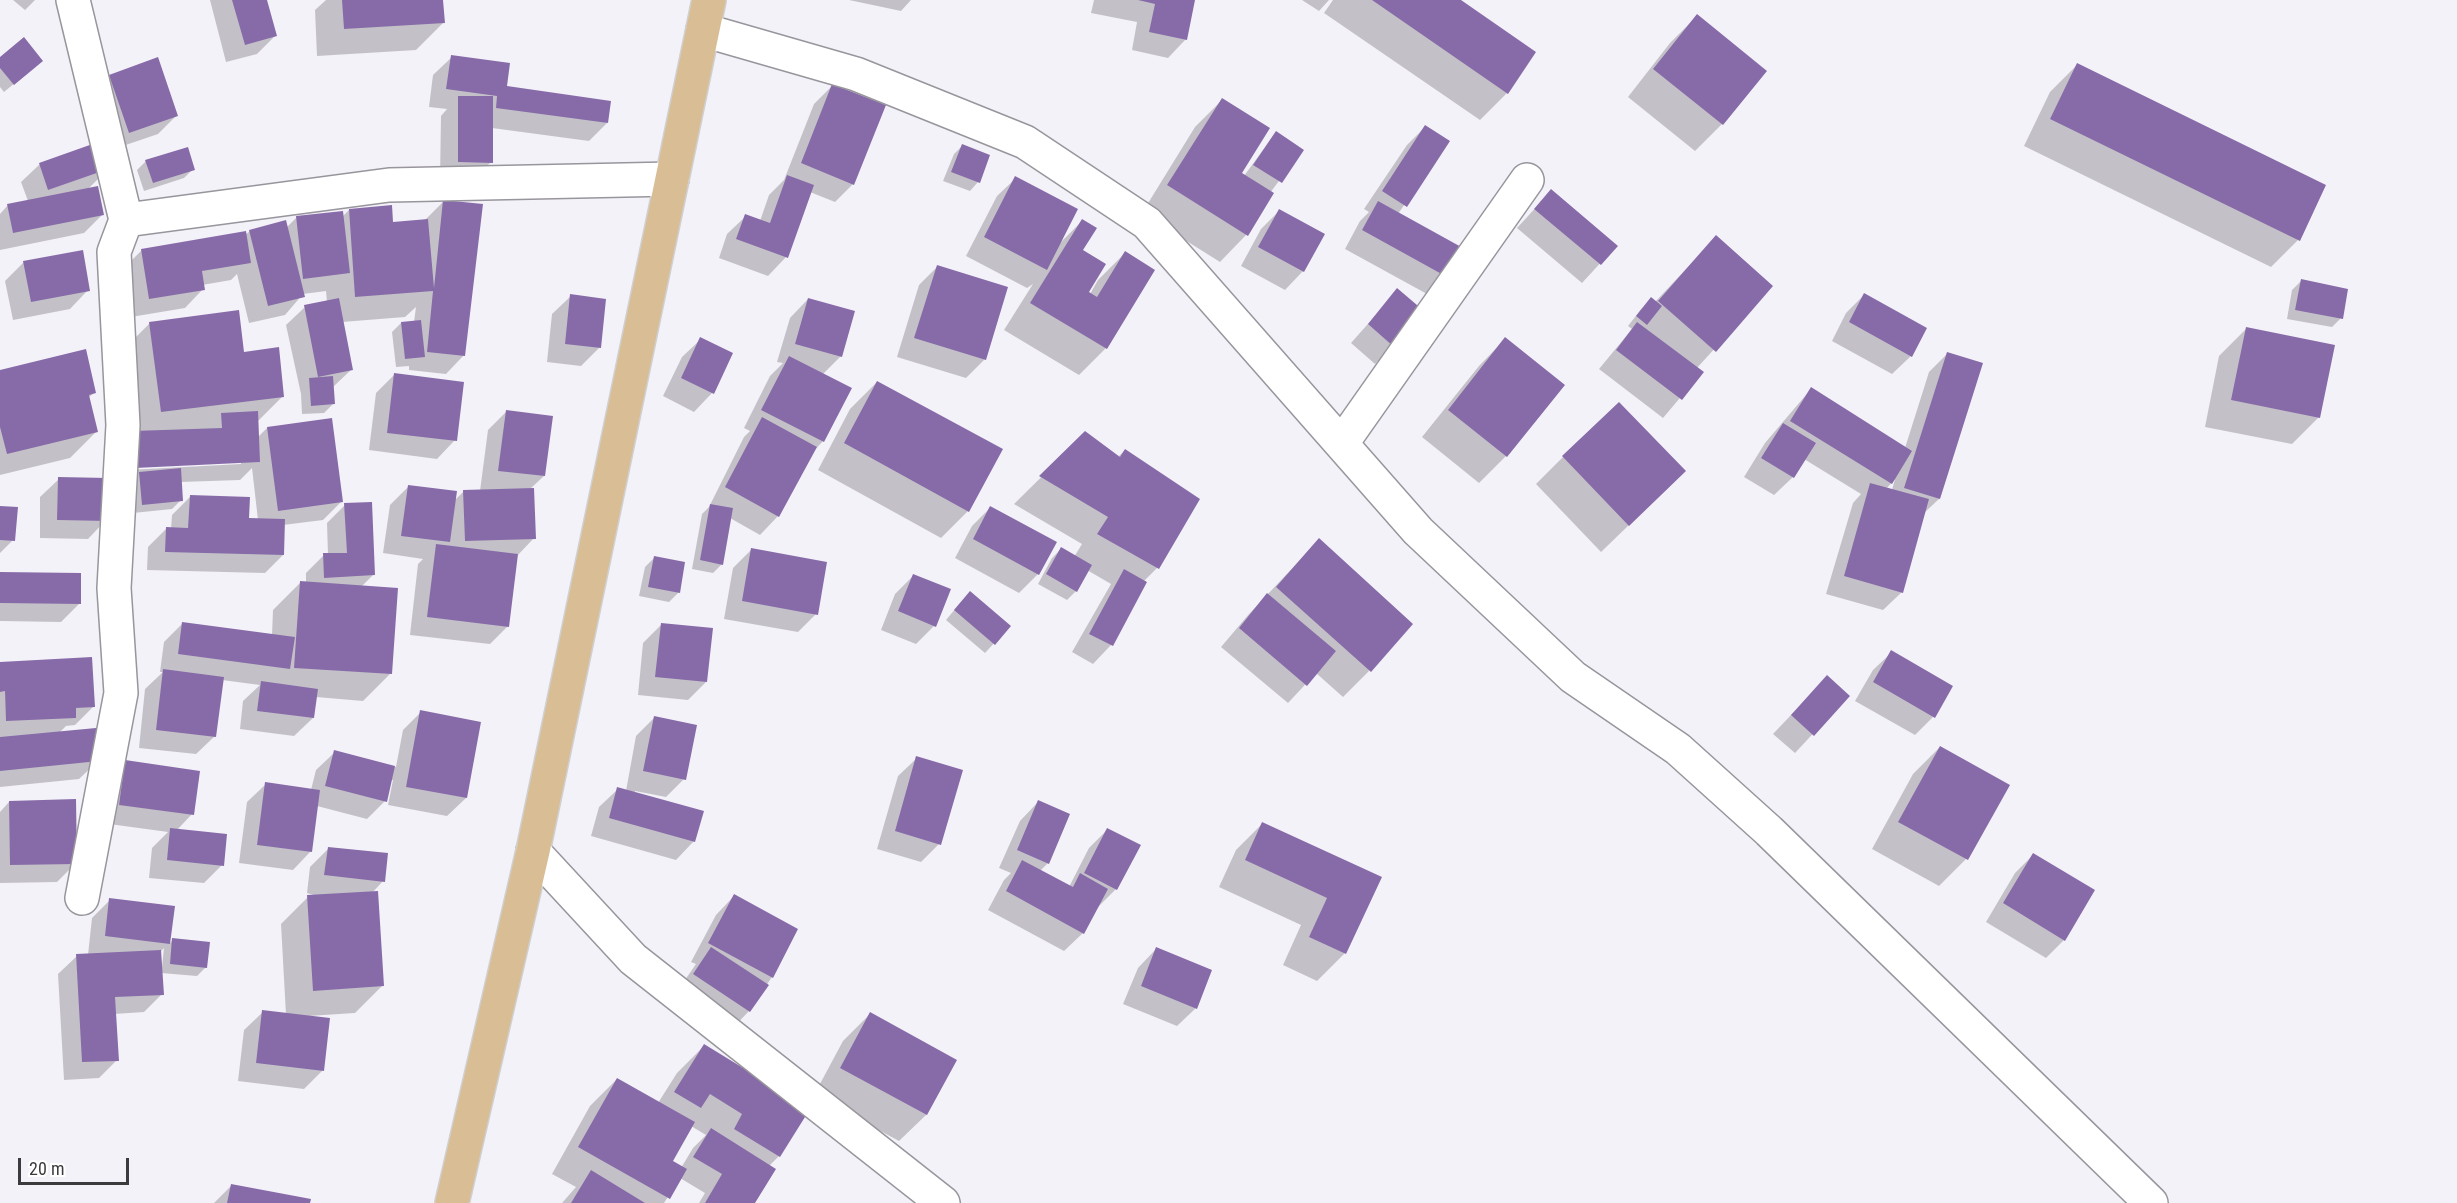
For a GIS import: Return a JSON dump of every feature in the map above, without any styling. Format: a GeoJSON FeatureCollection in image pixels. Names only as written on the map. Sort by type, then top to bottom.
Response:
{"type":"FeatureCollection","features":[{"type":"Feature","properties":{"kind":"main road"},"geometry":{"type":"LineString","coordinates":[[452,1203],[532,851],[706,15]]}},
{"type":"Feature","properties":{"kind":"street"},"geometry":{"type":"LineString","coordinates":[[73,0],[126,220],[114,252],[123,424],[114,588],[121,693],[82,898]]}},
{"type":"Feature","properties":{"kind":"street"},"geometry":{"type":"LineString","coordinates":[[706,15],[1025,142],[1147,223],[1418,531],[1574,677],[1678,748],[1769,831],[2151,1203]]}},
{"type":"Feature","properties":{"kind":"street"},"geometry":{"type":"LineString","coordinates":[[126,220],[389,185],[672,179]]}},
{"type":"Feature","properties":{"kind":"street"},"geometry":{"type":"LineString","coordinates":[[1342,443],[1527,180]]}},
{"type":"Feature","properties":{"kind":"street"},"geometry":{"type":"LineString","coordinates":[[532,851],[633,959],[943,1203]]}},
{"type":"Feature","properties":{"kind":"building"},"geometry":{"type":"Polygon","coordinates":[[[232,0],[267,0],[277,36],[245,45],[232,0]]]}},
{"type":"Feature","properties":{"kind":"building"},"geometry":{"type":"Polygon","coordinates":[[[342,0],[443,0],[445,23],[344,29],[342,0]]]}},
{"type":"Feature","properties":{"kind":"building"},"geometry":{"type":"Polygon","coordinates":[[[1138,0],[1195,0],[1187,40],[1149,32],[1155,4],[1138,0]]]}},
{"type":"Feature","properties":{"kind":"building"},"geometry":{"type":"Polygon","coordinates":[[[1372,0],[1461,0],[1536,52],[1508,94],[1372,0]]]}},
{"type":"Feature","properties":{"kind":"building"},"geometry":{"type":"Polygon","coordinates":[[[1697,14],[1767,71],[1723,125],[1653,69],[1697,14]]]}},
{"type":"Feature","properties":{"kind":"building"},"geometry":{"type":"Polygon","coordinates":[[[24,37],[43,61],[14,85],[0,68],[0,57],[24,37]]]}},
{"type":"Feature","properties":{"kind":"building"},"geometry":{"type":"Polygon","coordinates":[[[451,55],[510,63],[507,86],[611,101],[608,123],[496,108],[497,96],[446,89],[451,55]]]}},
{"type":"Feature","properties":{"kind":"building"},"geometry":{"type":"Polygon","coordinates":[[[158,57],[178,116],[129,133],[109,75],[158,57]]]}},
{"type":"Feature","properties":{"kind":"building"},"geometry":{"type":"Polygon","coordinates":[[[2077,63],[2326,185],[2300,241],[2050,119],[2077,63]]]}},
{"type":"Feature","properties":{"kind":"building"},"geometry":{"type":"Polygon","coordinates":[[[832,84],[886,105],[854,185],[801,163],[832,84]]]}},
{"type":"Feature","properties":{"kind":"building"},"geometry":{"type":"Polygon","coordinates":[[[458,96],[493,96],[493,163],[458,162],[458,96]]]}},
{"type":"Feature","properties":{"kind":"building"},"geometry":{"type":"Polygon","coordinates":[[[1222,98],[1270,128],[1242,173],[1274,193],[1248,236],[1167,185],[1222,98]]]}},
{"type":"Feature","properties":{"kind":"building"},"geometry":{"type":"Polygon","coordinates":[[[1425,125],[1450,141],[1407,207],[1382,191],[1425,125]]]}},
{"type":"Feature","properties":{"kind":"building"},"geometry":{"type":"Polygon","coordinates":[[[1276,131],[1304,150],[1282,183],[1253,165],[1276,131]]]}},
{"type":"Feature","properties":{"kind":"building"},"geometry":{"type":"Polygon","coordinates":[[[101,141],[111,168],[48,190],[39,163],[101,141]]]}},
{"type":"Feature","properties":{"kind":"building"},"geometry":{"type":"Polygon","coordinates":[[[962,144],[990,155],[980,183],[951,172],[962,144]]]}},
{"type":"Feature","properties":{"kind":"building"},"geometry":{"type":"Polygon","coordinates":[[[188,147],[195,170],[153,183],[145,160],[188,147]]]}},
{"type":"Feature","properties":{"kind":"building"},"geometry":{"type":"Polygon","coordinates":[[[787,175],[814,185],[788,258],[736,239],[745,214],[770,223],[787,175]]]}},
{"type":"Feature","properties":{"kind":"building"},"geometry":{"type":"Polygon","coordinates":[[[1015,176],[1078,209],[1047,270],[984,237],[1015,176]]]}},
{"type":"Feature","properties":{"kind":"building"},"geometry":{"type":"Polygon","coordinates":[[[98,186],[104,215],[13,233],[7,204],[98,186]]]}},
{"type":"Feature","properties":{"kind":"building"},"geometry":{"type":"Polygon","coordinates":[[[1551,189],[1618,246],[1601,265],[1534,209],[1551,189]]]}},
{"type":"Feature","properties":{"kind":"building"},"geometry":{"type":"Polygon","coordinates":[[[443,200],[483,204],[465,356],[427,352],[433,291],[355,297],[349,209],[392,205],[393,222],[428,219],[434,288],[443,200]]]}},
{"type":"Feature","properties":{"kind":"building"},"geometry":{"type":"Polygon","coordinates":[[[1378,201],[1463,248],[1447,277],[1362,230],[1378,201]]]}},
{"type":"Feature","properties":{"kind":"building"},"geometry":{"type":"Polygon","coordinates":[[[1279,209],[1325,234],[1304,272],[1258,247],[1279,209]]]}},
{"type":"Feature","properties":{"kind":"building"},"geometry":{"type":"Polygon","coordinates":[[[343,211],[350,273],[303,279],[296,216],[343,211]]]}},
{"type":"Feature","properties":{"kind":"building"},"geometry":{"type":"Polygon","coordinates":[[[1082,219],[1097,228],[1083,250],[1106,264],[1089,292],[1097,297],[1125,251],[1155,270],[1107,349],[1030,303],[1082,219]]]}},
{"type":"Feature","properties":{"kind":"building"},"geometry":{"type":"Polygon","coordinates":[[[286,220],[305,297],[268,306],[249,230],[286,220]]]}},
{"type":"Feature","properties":{"kind":"building"},"geometry":{"type":"Polygon","coordinates":[[[246,231],[251,263],[202,271],[205,290],[149,299],[141,249],[246,231]]]}},
{"type":"Feature","properties":{"kind":"building"},"geometry":{"type":"Polygon","coordinates":[[[1716,235],[1773,286],[1716,352],[1658,301],[1716,235]]]}},
{"type":"Feature","properties":{"kind":"building"},"geometry":{"type":"Polygon","coordinates":[[[83,250],[90,291],[31,302],[23,261],[83,250]]]}},
{"type":"Feature","properties":{"kind":"building"},"geometry":{"type":"Polygon","coordinates":[[[937,265],[1008,287],[986,360],[914,338],[937,265]]]}},
{"type":"Feature","properties":{"kind":"building"},"geometry":{"type":"Polygon","coordinates":[[[2301,279],[2348,289],[2343,319],[2295,310],[2301,279]]]}},
{"type":"Feature","properties":{"kind":"building"},"geometry":{"type":"Polygon","coordinates":[[[1397,288],[1424,311],[1394,347],[1368,324],[1397,288]]]}},
{"type":"Feature","properties":{"kind":"building"},"geometry":{"type":"Polygon","coordinates":[[[1864,293],[1927,328],[1912,357],[1849,322],[1864,293]]]}},
{"type":"Feature","properties":{"kind":"building"},"geometry":{"type":"Polygon","coordinates":[[[570,294],[606,299],[601,348],[565,344],[570,294]]]}},
{"type":"Feature","properties":{"kind":"building"},"geometry":{"type":"Polygon","coordinates":[[[1651,297],[1662,306],[1647,325],[1636,316],[1651,297]]]}},
{"type":"Feature","properties":{"kind":"building"},"geometry":{"type":"Polygon","coordinates":[[[339,298],[353,370],[318,377],[304,305],[339,298]]]}},
{"type":"Feature","properties":{"kind":"building"},"geometry":{"type":"Polygon","coordinates":[[[808,298],[855,311],[842,357],[795,344],[808,298]]]}},
{"type":"Feature","properties":{"kind":"building"},"geometry":{"type":"Polygon","coordinates":[[[239,310],[244,352],[279,347],[284,397],[161,412],[149,322],[239,310]]]}},
{"type":"Feature","properties":{"kind":"building"},"geometry":{"type":"Polygon","coordinates":[[[421,320],[425,357],[405,359],[401,322],[421,320]]]}},
{"type":"Feature","properties":{"kind":"building"},"geometry":{"type":"Polygon","coordinates":[[[1637,322],[1704,372],[1682,400],[1616,350],[1637,322]]]}},
{"type":"Feature","properties":{"kind":"building"},"geometry":{"type":"Polygon","coordinates":[[[2246,327],[2335,345],[2320,418],[2231,400],[2246,327]]]}},
{"type":"Feature","properties":{"kind":"building"},"geometry":{"type":"Polygon","coordinates":[[[700,337],[733,353],[714,394],[681,378],[700,337]]]}},
{"type":"Feature","properties":{"kind":"building"},"geometry":{"type":"Polygon","coordinates":[[[1505,337],[1565,385],[1507,457],[1448,410],[1505,337]]]}},
{"type":"Feature","properties":{"kind":"building"},"geometry":{"type":"Polygon","coordinates":[[[86,349],[96,393],[89,395],[98,432],[7,454],[0,427],[0,370],[86,349]]]}},
{"type":"Feature","properties":{"kind":"building"},"geometry":{"type":"Polygon","coordinates":[[[1947,352],[1983,363],[1940,499],[1904,488],[1947,352]]]}},
{"type":"Feature","properties":{"kind":"building"},"geometry":{"type":"Polygon","coordinates":[[[789,356],[852,388],[824,442],[761,410],[789,356]]]}},
{"type":"Feature","properties":{"kind":"building"},"geometry":{"type":"Polygon","coordinates":[[[394,373],[464,382],[457,441],[387,433],[394,373]]]}},
{"type":"Feature","properties":{"kind":"building"},"geometry":{"type":"Polygon","coordinates":[[[333,376],[335,404],[311,406],[309,378],[333,376]]]}},
{"type":"Feature","properties":{"kind":"building"},"geometry":{"type":"Polygon","coordinates":[[[877,381],[1003,449],[969,512],[844,443],[877,381]]]}},
{"type":"Feature","properties":{"kind":"building"},"geometry":{"type":"Polygon","coordinates":[[[1811,387],[1912,451],[1892,484],[1790,421],[1811,387]]]}},
{"type":"Feature","properties":{"kind":"building"},"geometry":{"type":"Polygon","coordinates":[[[1619,402],[1686,471],[1629,526],[1562,456],[1619,402]]]}},
{"type":"Feature","properties":{"kind":"building"},"geometry":{"type":"Polygon","coordinates":[[[506,410],[553,416],[545,476],[498,471],[506,410]]]}},
{"type":"Feature","properties":{"kind":"building"},"geometry":{"type":"Polygon","coordinates":[[[258,411],[260,462],[135,468],[133,431],[222,428],[221,413],[258,411]]]}},
{"type":"Feature","properties":{"kind":"building"},"geometry":{"type":"Polygon","coordinates":[[[762,417],[817,447],[779,517],[725,487],[762,417]]]}},
{"type":"Feature","properties":{"kind":"building"},"geometry":{"type":"Polygon","coordinates":[[[332,418],[343,502],[278,511],[267,427],[332,418]]]}},
{"type":"Feature","properties":{"kind":"building"},"geometry":{"type":"Polygon","coordinates":[[[1783,423],[1816,443],[1794,478],[1761,458],[1783,423]]]}},
{"type":"Feature","properties":{"kind":"building"},"geometry":{"type":"Polygon","coordinates":[[[1085,431],[1120,457],[1125,449],[1200,499],[1159,569],[1097,534],[1108,517],[1039,476],[1085,431]]]}},
{"type":"Feature","properties":{"kind":"building"},"geometry":{"type":"Polygon","coordinates":[[[181,468],[183,501],[142,505],[139,472],[181,468]]]}},
{"type":"Feature","properties":{"kind":"building"},"geometry":{"type":"Polygon","coordinates":[[[58,477],[108,478],[108,521],[57,520],[58,477]]]}},
{"type":"Feature","properties":{"kind":"building"},"geometry":{"type":"Polygon","coordinates":[[[1870,483],[1929,499],[1903,593],[1844,576],[1870,483]]]}},
{"type":"Feature","properties":{"kind":"building"},"geometry":{"type":"Polygon","coordinates":[[[408,485],[457,491],[450,542],[401,536],[408,485]]]}},
{"type":"Feature","properties":{"kind":"building"},"geometry":{"type":"Polygon","coordinates":[[[534,488],[536,539],[465,541],[463,490],[534,488]]]}},
{"type":"Feature","properties":{"kind":"building"},"geometry":{"type":"Polygon","coordinates":[[[190,495],[250,497],[249,518],[285,519],[284,555],[165,552],[166,527],[188,528],[190,495]]]}},
{"type":"Feature","properties":{"kind":"building"},"geometry":{"type":"Polygon","coordinates":[[[372,502],[375,575],[324,578],[323,553],[347,553],[344,503],[372,502]]]}},
{"type":"Feature","properties":{"kind":"building"},"geometry":{"type":"Polygon","coordinates":[[[710,504],[733,508],[723,565],[700,560],[710,504]]]}},
{"type":"Feature","properties":{"kind":"building"},"geometry":{"type":"Polygon","coordinates":[[[0,506],[18,507],[15,541],[0,540],[0,506]]]}},
{"type":"Feature","properties":{"kind":"building"},"geometry":{"type":"Polygon","coordinates":[[[990,506],[1057,542],[1039,575],[973,539],[990,506]]]}},
{"type":"Feature","properties":{"kind":"building"},"geometry":{"type":"Polygon","coordinates":[[[1319,538],[1413,624],[1371,672],[1276,587],[1319,538]]]}},
{"type":"Feature","properties":{"kind":"building"},"geometry":{"type":"Polygon","coordinates":[[[436,544],[518,554],[509,627],[427,617],[436,544]]]}},
{"type":"Feature","properties":{"kind":"building"},"geometry":{"type":"Polygon","coordinates":[[[1061,547],[1092,565],[1077,592],[1046,574],[1061,547]]]}},
{"type":"Feature","properties":{"kind":"building"},"geometry":{"type":"Polygon","coordinates":[[[751,548],[827,562],[818,615],[742,601],[751,548]]]}},
{"type":"Feature","properties":{"kind":"building"},"geometry":{"type":"Polygon","coordinates":[[[654,556],[685,562],[680,593],[648,587],[654,556]]]}},
{"type":"Feature","properties":{"kind":"building"},"geometry":{"type":"Polygon","coordinates":[[[1124,569],[1147,582],[1113,646],[1089,634],[1124,569]]]}},
{"type":"Feature","properties":{"kind":"building"},"geometry":{"type":"Polygon","coordinates":[[[0,572],[81,573],[81,604],[0,603],[0,572]]]}},
{"type":"Feature","properties":{"kind":"building"},"geometry":{"type":"Polygon","coordinates":[[[913,574],[951,589],[936,627],[898,611],[913,574]]]}},
{"type":"Feature","properties":{"kind":"building"},"geometry":{"type":"Polygon","coordinates":[[[300,581],[398,588],[392,674],[294,668],[300,581]]]}},
{"type":"Feature","properties":{"kind":"building"},"geometry":{"type":"Polygon","coordinates":[[[970,591],[1011,626],[995,645],[954,610],[970,591]]]}},
{"type":"Feature","properties":{"kind":"building"},"geometry":{"type":"Polygon","coordinates":[[[1267,593],[1336,651],[1307,686],[1239,628],[1267,593]]]}},
{"type":"Feature","properties":{"kind":"building"},"geometry":{"type":"Polygon","coordinates":[[[182,622],[295,637],[290,669],[178,654],[182,622]]]}},
{"type":"Feature","properties":{"kind":"building"},"geometry":{"type":"Polygon","coordinates":[[[661,623],[713,628],[707,682],[655,677],[661,623]]]}},
{"type":"Feature","properties":{"kind":"building"},"geometry":{"type":"Polygon","coordinates":[[[1891,650],[1953,686],[1935,718],[1873,682],[1891,650]]]}},
{"type":"Feature","properties":{"kind":"building"},"geometry":{"type":"Polygon","coordinates":[[[92,657],[95,707],[76,708],[76,718],[6,721],[5,691],[0,692],[0,662],[92,657]]]}},
{"type":"Feature","properties":{"kind":"building"},"geometry":{"type":"Polygon","coordinates":[[[163,669],[224,677],[216,737],[156,730],[163,669]]]}},
{"type":"Feature","properties":{"kind":"building"},"geometry":{"type":"Polygon","coordinates":[[[1827,675],[1850,696],[1814,736],[1791,715],[1827,675]]]}},
{"type":"Feature","properties":{"kind":"building"},"geometry":{"type":"Polygon","coordinates":[[[261,681],[318,689],[314,718],[257,711],[261,681]]]}},
{"type":"Feature","properties":{"kind":"building"},"geometry":{"type":"Polygon","coordinates":[[[420,710],[481,722],[467,798],[406,787],[420,710]]]}},
{"type":"Feature","properties":{"kind":"building"},"geometry":{"type":"Polygon","coordinates":[[[654,716],[697,725],[686,780],[643,771],[654,716]]]}},
{"type":"Feature","properties":{"kind":"building"},"geometry":{"type":"Polygon","coordinates":[[[96,728],[99,761],[0,771],[0,737],[96,728]]]}},
{"type":"Feature","properties":{"kind":"building"},"geometry":{"type":"Polygon","coordinates":[[[1940,746],[2010,785],[1968,860],[1898,822],[1940,746]]]}},
{"type":"Feature","properties":{"kind":"building"},"geometry":{"type":"Polygon","coordinates":[[[334,750],[395,766],[387,802],[325,786],[334,750]]]}},
{"type":"Feature","properties":{"kind":"building"},"geometry":{"type":"Polygon","coordinates":[[[916,756],[963,770],[941,845],[895,831],[916,756]]]}},
{"type":"Feature","properties":{"kind":"building"},"geometry":{"type":"Polygon","coordinates":[[[125,760],[200,771],[194,815],[119,805],[125,760]]]}},
{"type":"Feature","properties":{"kind":"building"},"geometry":{"type":"Polygon","coordinates":[[[265,782],[320,790],[312,852],[257,845],[265,782]]]}},
{"type":"Feature","properties":{"kind":"building"},"geometry":{"type":"Polygon","coordinates":[[[617,787],[704,811],[695,842],[609,818],[617,787]]]}},
{"type":"Feature","properties":{"kind":"building"},"geometry":{"type":"Polygon","coordinates":[[[76,799],[77,864],[10,865],[9,801],[76,799]]]}},
{"type":"Feature","properties":{"kind":"building"},"geometry":{"type":"Polygon","coordinates":[[[1038,800],[1070,814],[1049,864],[1017,850],[1038,800]]]}},
{"type":"Feature","properties":{"kind":"building"},"geometry":{"type":"Polygon","coordinates":[[[1262,822],[1382,877],[1346,954],[1309,937],[1327,898],[1245,860],[1262,822]]]}},
{"type":"Feature","properties":{"kind":"building"},"geometry":{"type":"Polygon","coordinates":[[[170,828],[227,834],[224,866],[167,860],[170,828]]]}},
{"type":"Feature","properties":{"kind":"building"},"geometry":{"type":"Polygon","coordinates":[[[1107,828],[1141,845],[1117,890],[1084,873],[1107,828]]]}},
{"type":"Feature","properties":{"kind":"building"},"geometry":{"type":"Polygon","coordinates":[[[328,847],[388,853],[385,882],[324,875],[328,847]]]}},
{"type":"Feature","properties":{"kind":"building"},"geometry":{"type":"Polygon","coordinates":[[[2033,853],[2095,890],[2065,941],[2003,903],[2033,853]]]}},
{"type":"Feature","properties":{"kind":"building"},"geometry":{"type":"Polygon","coordinates":[[[1022,860],[1073,887],[1080,873],[1108,889],[1084,934],[1006,891],[1022,860]]]}},
{"type":"Feature","properties":{"kind":"building"},"geometry":{"type":"Polygon","coordinates":[[[378,891],[384,986],[313,991],[307,895],[378,891]]]}},
{"type":"Feature","properties":{"kind":"building"},"geometry":{"type":"Polygon","coordinates":[[[734,894],[798,929],[773,978],[708,943],[734,894]]]}},
{"type":"Feature","properties":{"kind":"building"},"geometry":{"type":"Polygon","coordinates":[[[109,898],[175,906],[170,944],[105,936],[109,898]]]}},
{"type":"Feature","properties":{"kind":"building"},"geometry":{"type":"Polygon","coordinates":[[[172,938],[210,942],[207,968],[170,964],[172,938]]]}},
{"type":"Feature","properties":{"kind":"building"},"geometry":{"type":"Polygon","coordinates":[[[711,947],[769,985],[750,1012],[693,974],[711,947]]]}},
{"type":"Feature","properties":{"kind":"building"},"geometry":{"type":"Polygon","coordinates":[[[1156,947],[1212,970],[1197,1009],[1141,986],[1156,947]]]}},
{"type":"Feature","properties":{"kind":"building"},"geometry":{"type":"Polygon","coordinates":[[[161,950],[164,995],[115,997],[119,1061],[82,1062],[76,954],[161,950]]]}},
{"type":"Feature","properties":{"kind":"building"},"geometry":{"type":"Polygon","coordinates":[[[262,1010],[330,1018],[324,1071],[256,1063],[262,1010]]]}},
{"type":"Feature","properties":{"kind":"building"},"geometry":{"type":"Polygon","coordinates":[[[870,1012],[957,1060],[927,1115],[840,1068],[870,1012]]]}},
{"type":"Feature","properties":{"kind":"building"},"geometry":{"type":"Polygon","coordinates":[[[704,1044],[810,1109],[780,1157],[734,1129],[742,1114],[710,1094],[701,1108],[674,1092],[704,1044]]]}},
{"type":"Feature","properties":{"kind":"building"},"geometry":{"type":"Polygon","coordinates":[[[617,1078],[695,1122],[673,1161],[687,1169],[670,1199],[578,1147],[617,1078]]]}},
{"type":"Feature","properties":{"kind":"building"},"geometry":{"type":"Polygon","coordinates":[[[711,1128],[776,1169],[755,1203],[705,1203],[722,1174],[693,1157],[711,1128]]]}},
{"type":"Feature","properties":{"kind":"building"},"geometry":{"type":"Polygon","coordinates":[[[591,1170],[645,1203],[571,1203],[591,1170]]]}},
{"type":"Feature","properties":{"kind":"building"},"geometry":{"type":"Polygon","coordinates":[[[231,1184],[311,1199],[310,1203],[227,1203],[231,1184]]]}}]}
